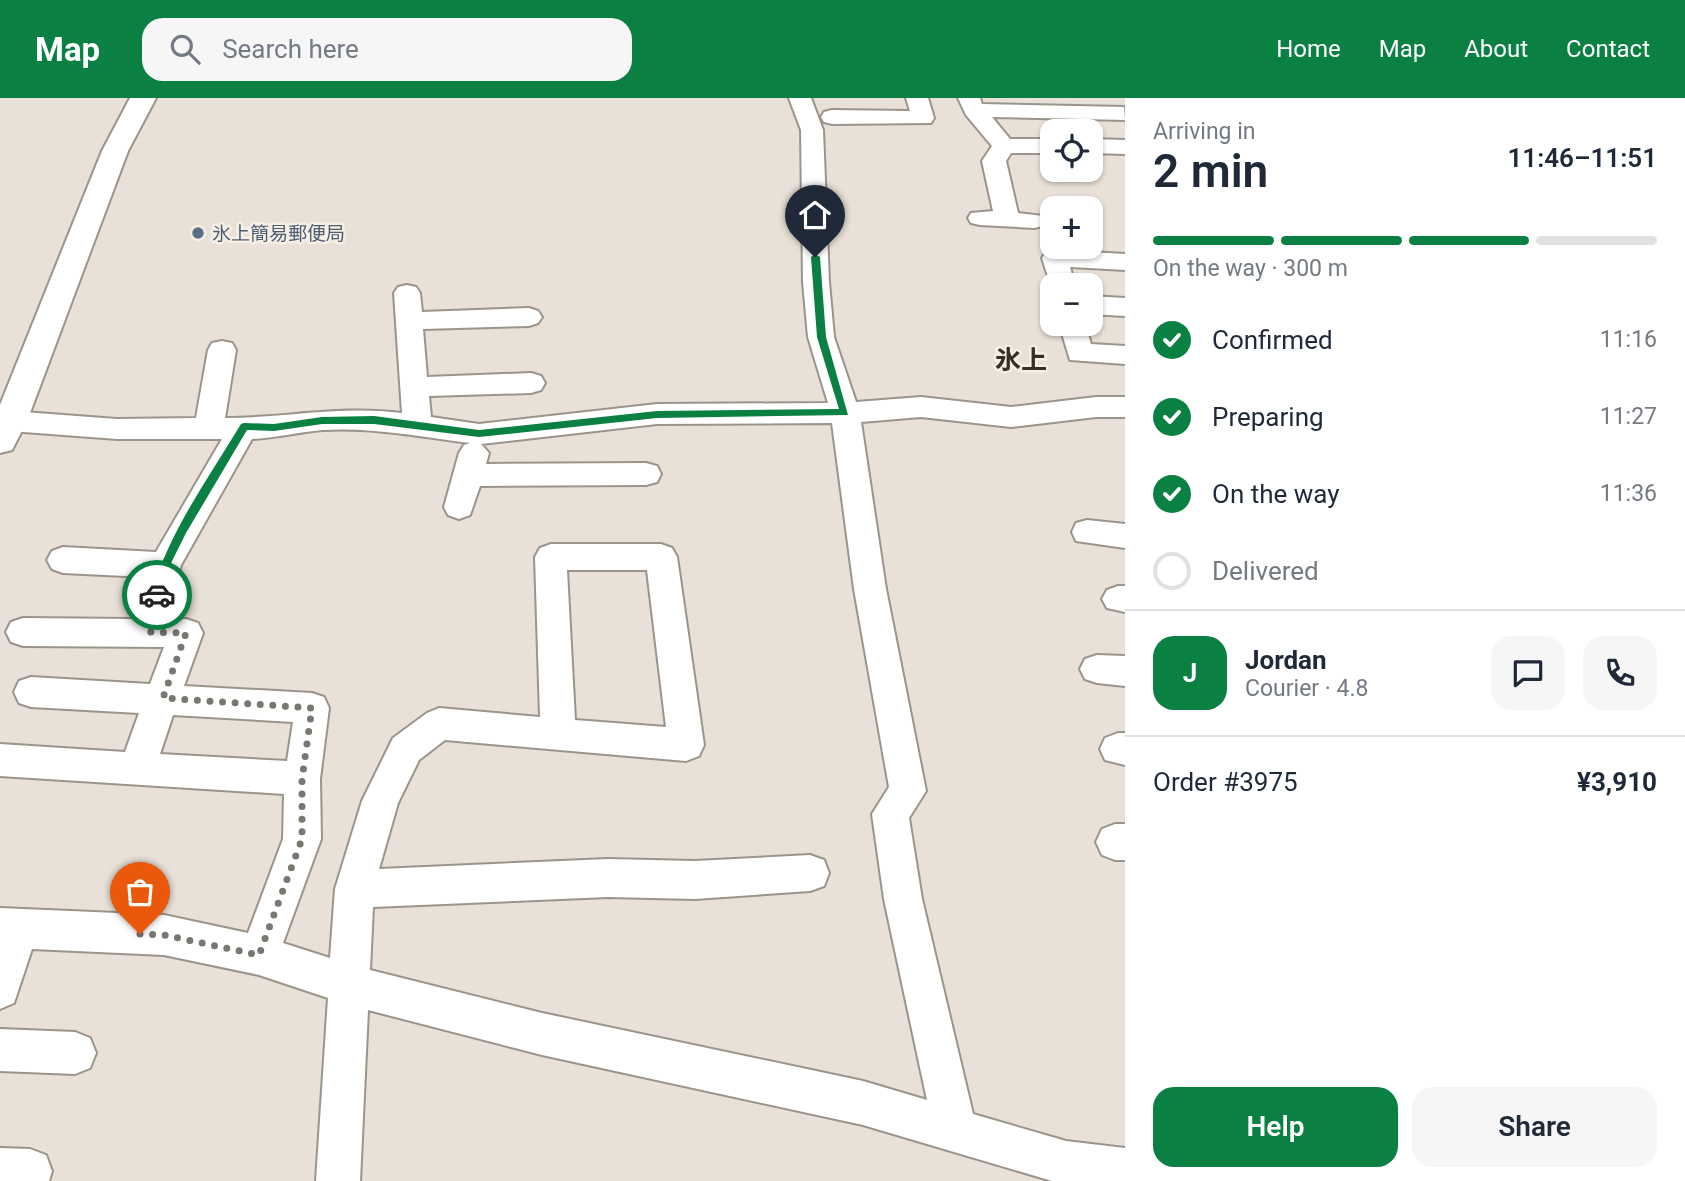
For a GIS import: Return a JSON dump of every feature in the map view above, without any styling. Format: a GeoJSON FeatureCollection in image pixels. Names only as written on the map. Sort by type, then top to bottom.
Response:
{"type":"FeatureCollection","features":[{"type":"Feature","properties":{"kind":"street"},"geometry":{"type":"LineString","coordinates":[[143,98],[115,151],[5,431],[209,426],[274,428],[322,420],[374,420],[479,434],[657,414],[845,413],[921,407],[1010,417],[1096,407],[1125,407]]}},
{"type":"Feature","properties":{"kind":"street"},"geometry":{"type":"LineString","coordinates":[[800,98],[812,130],[816,282],[821,337],[845,413],[870,589],[908,791],[890,814],[902,899],[955,1130]]}},
{"type":"Feature","properties":{"kind":"street"},"geometry":{"type":"LineString","coordinates":[[832,117],[923,118],[916,98]]}},
{"type":"Feature","properties":{"kind":"street"},"geometry":{"type":"LineString","coordinates":[[972,104],[1123,110]]}},
{"type":"Feature","properties":{"kind":"street"},"geometry":{"type":"LineString","coordinates":[[972,104],[1004,146]]}},
{"type":"Feature","properties":{"kind":"street"},"geometry":{"type":"LineString","coordinates":[[1004,146],[1040,146]]}},
{"type":"Feature","properties":{"kind":"street"},"geometry":{"type":"LineString","coordinates":[[1004,146],[987,174],[1007,219]]}},
{"type":"Feature","properties":{"kind":"street"},"geometry":{"type":"LineString","coordinates":[[1103,146],[1125,147]]}},
{"type":"Feature","properties":{"kind":"street"},"geometry":{"type":"LineString","coordinates":[[987,174],[1021,175]]}},
{"type":"Feature","properties":{"kind":"street"},"geometry":{"type":"LineString","coordinates":[[981,218],[1034,221]]}},
{"type":"Feature","properties":{"kind":"street"},"geometry":{"type":"LineString","coordinates":[[1059,273],[1055,258],[1125,262]]}},
{"type":"Feature","properties":{"kind":"street"},"geometry":{"type":"LineString","coordinates":[[407,293],[417,426]]}},
{"type":"Feature","properties":{"kind":"street"},"geometry":{"type":"LineString","coordinates":[[1103,306],[1125,307]]}},
{"type":"Feature","properties":{"kind":"street"},"geometry":{"type":"LineString","coordinates":[[409,321],[529,317]]}},
{"type":"Feature","properties":{"kind":"street"},"geometry":{"type":"LineString","coordinates":[[1075,336],[1080,352],[1125,355]]}},
{"type":"Feature","properties":{"kind":"street"},"geometry":{"type":"LineString","coordinates":[[209,426],[222,350]]}},
{"type":"Feature","properties":{"kind":"street"},"geometry":{"type":"LineString","coordinates":[[414,387],[531,383]]}},
{"type":"Feature","properties":{"kind":"street"},"geometry":{"type":"LineString","coordinates":[[147,632],[165,565],[182,531],[244,427]]}},
{"type":"Feature","properties":{"kind":"street"},"geometry":{"type":"LineString","coordinates":[[547,476],[551,427]]}},
{"type":"Feature","properties":{"kind":"street"},"geometry":{"type":"LineString","coordinates":[[459,507],[479,434]]}},
{"type":"Feature","properties":{"kind":"street"},"geometry":{"type":"LineString","coordinates":[[468,475],[646,474]]}},
{"type":"Feature","properties":{"kind":"street"},"geometry":{"type":"LineString","coordinates":[[1087,531],[1125,536]]}},
{"type":"Feature","properties":{"kind":"street"},"geometry":{"type":"LineString","coordinates":[[338,1181],[354,888],[380,801],[406,749],[439,724],[686,745],[662,557],[551,557],[558,734]]}},
{"type":"Feature","properties":{"kind":"street"},"geometry":{"type":"LineString","coordinates":[[62,560],[165,565]]}},
{"type":"Feature","properties":{"kind":"street"},"geometry":{"type":"LineString","coordinates":[[23,632],[186,633],[137,767]]}},
{"type":"Feature","properties":{"kind":"street"},"geometry":{"type":"LineString","coordinates":[[31,692],[312,708],[302,779],[302,839],[259,955]]}},
{"type":"Feature","properties":{"kind":"street"},"geometry":{"type":"LineString","coordinates":[[0,760],[302,779]]}},
{"type":"Feature","properties":{"kind":"street"},"geometry":{"type":"LineString","coordinates":[[354,888],[608,878],[695,880],[810,873]]}},
{"type":"Feature","properties":{"kind":"street"},"geometry":{"type":"LineString","coordinates":[[0,989],[9,928],[164,935],[259,955],[349,985],[542,1034],[863,1103],[1066,1163],[1125,1170]]}},
{"type":"Feature","properties":{"kind":"street"},"geometry":{"type":"LineString","coordinates":[[0,1050],[75,1053]]}},
{"type":"Feature","properties":{"kind":"street"},"geometry":{"type":"LineString","coordinates":[[0,1170],[30,1171],[27,1181]]}},
{"type":"Feature","properties":{"kind":"way so far"},"geometry":{"type":"LineString","coordinates":[[140,934],[164,935],[259,955],[302,839],[302,779],[312,708],[163,698],[186,633],[147,632],[157,595]]}},
{"type":"Feature","properties":{"kind":"place","name":"氷上簡易郵便局"},"geometry":{"type":"Point","coordinates":[198,233]}},
{"type":"Feature","properties":{"kind":"district","name":"氷上"},"geometry":{"type":"Point","coordinates":[1021,360]}},
{"type":"Feature","properties":{"kind":"route"},"geometry":{"type":"LineString","coordinates":[[157,595],[165,565],[182,531],[244,427],[274,428],[322,420],[374,420],[479,434],[657,414],[845,413],[821,337],[815,257]]}}]}
